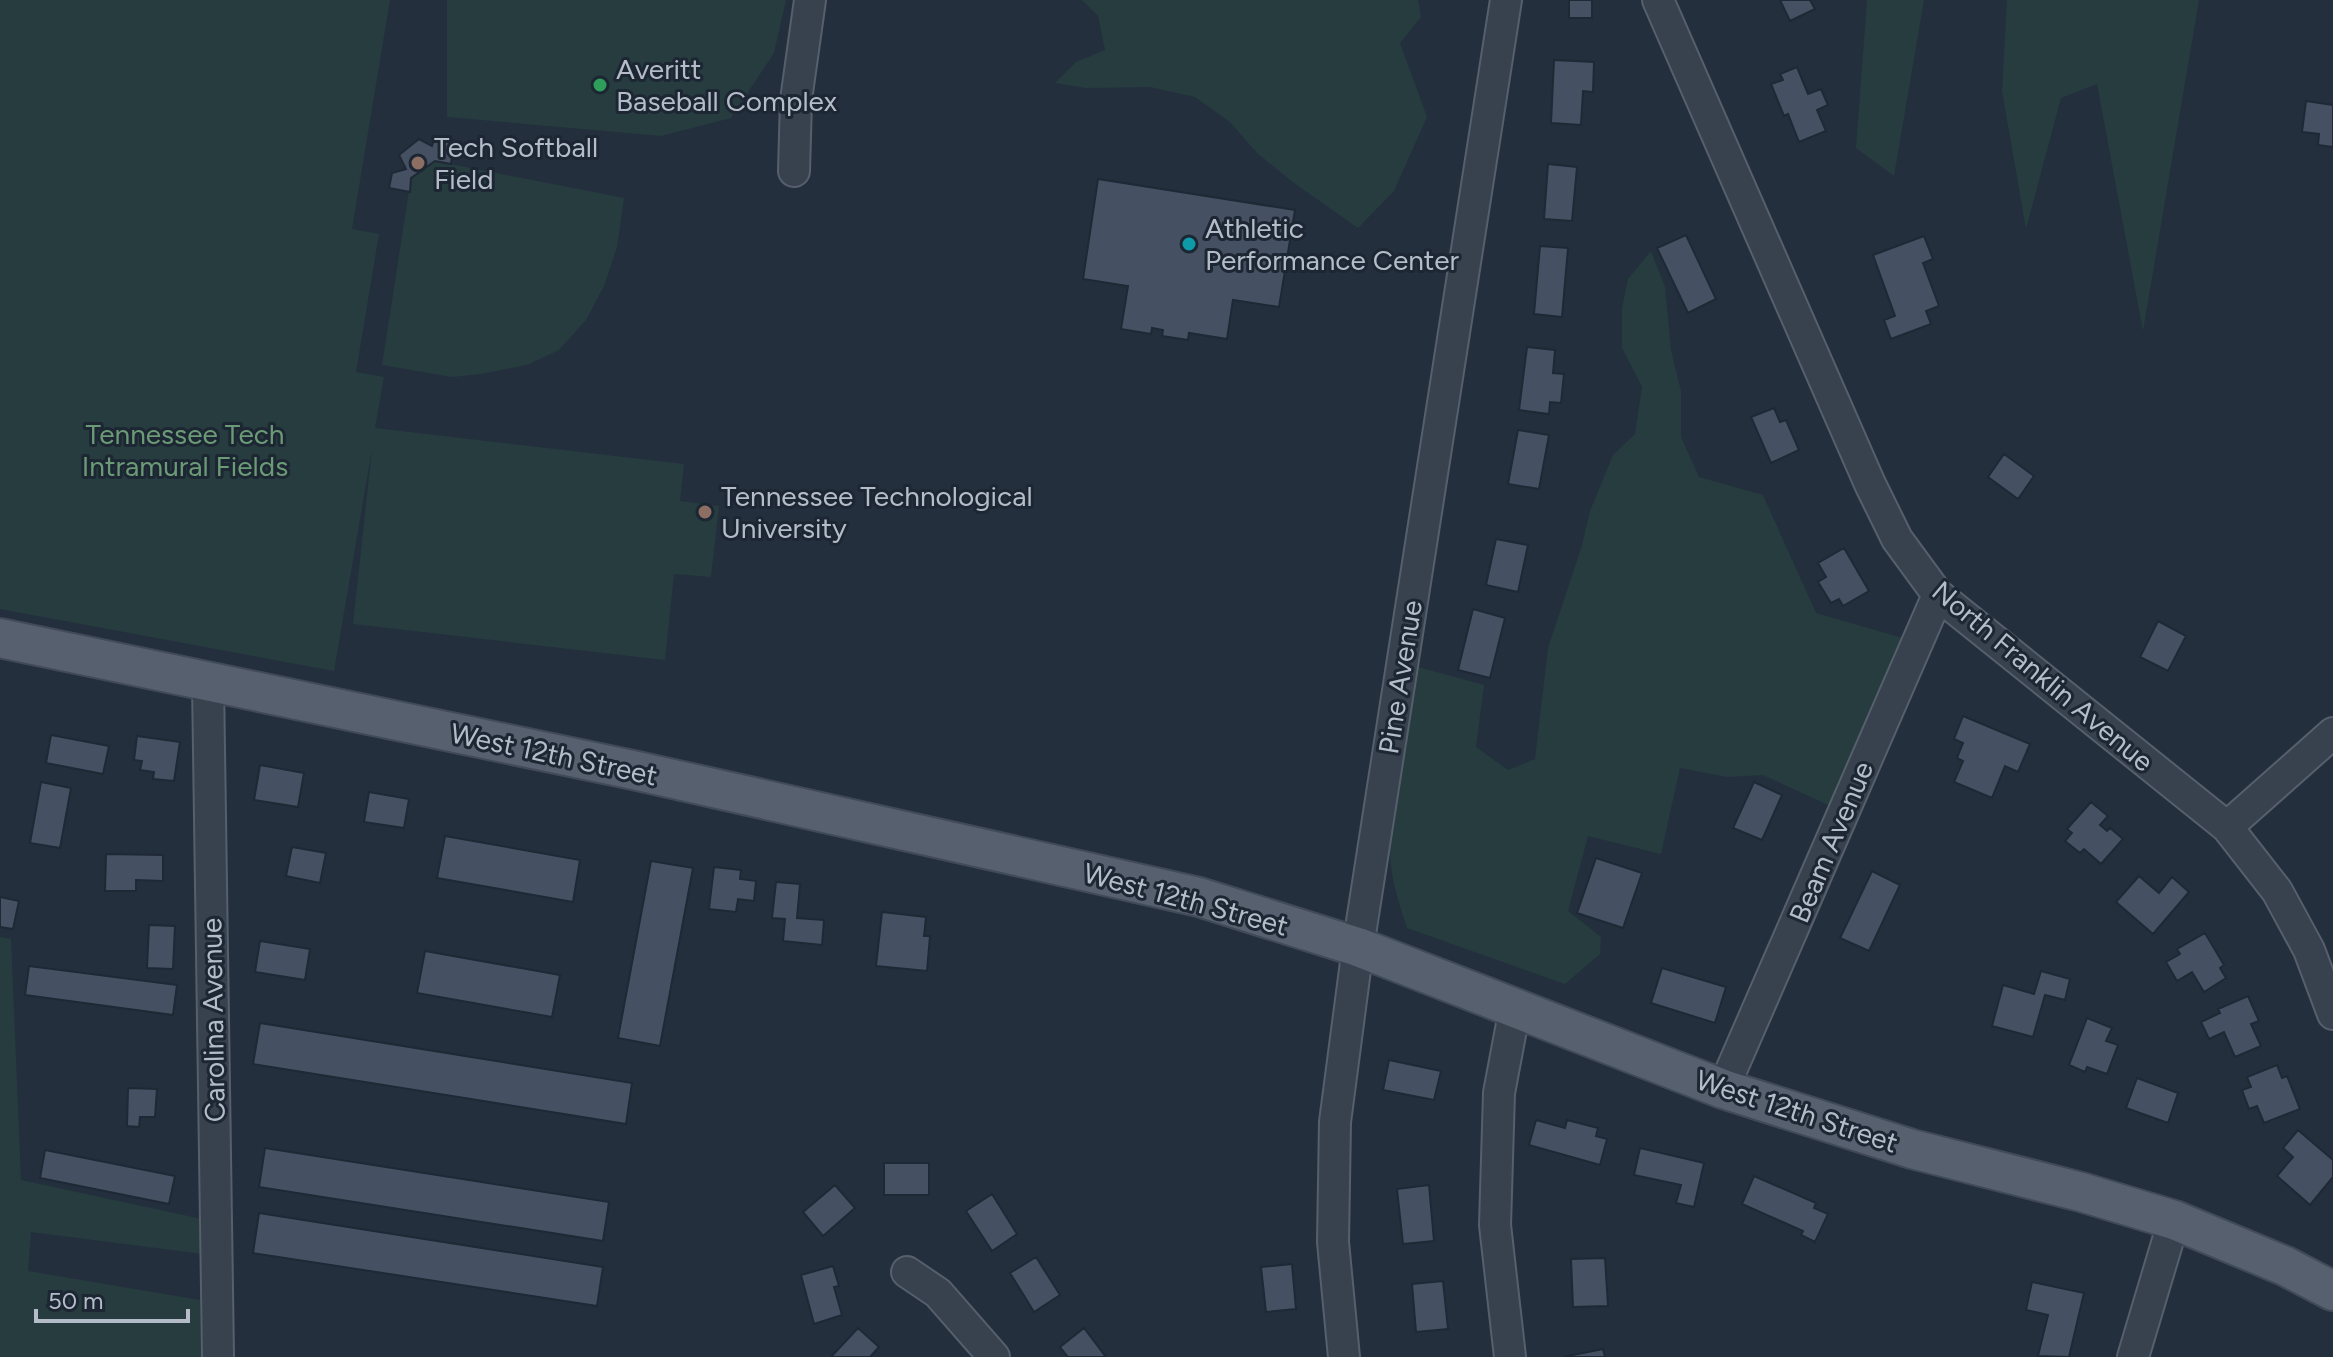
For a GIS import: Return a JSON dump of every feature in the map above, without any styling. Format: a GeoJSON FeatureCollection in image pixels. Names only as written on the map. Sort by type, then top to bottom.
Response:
{"type":"FeatureCollection","features":[{"type":"Feature","properties":{"kind":"main road","name":"West 12th Street"},"geometry":{"type":"LineString","coordinates":[[0,638],[633,770],[1199,897],[1358,947],[1723,1089],[1912,1149],[2081,1192],[2174,1220],[2285,1266],[2333,1291]]}},
{"type":"Feature","properties":{"kind":"street"},"geometry":{"type":"LineString","coordinates":[[794,171],[796,100],[810,0]]}},
{"type":"Feature","properties":{"kind":"street","name":"Pine Avenue"},"geometry":{"type":"LineString","coordinates":[[1344,1357],[1333,1242],[1335,1122],[1358,947],[1506,0]]}},
{"type":"Feature","properties":{"kind":"street","name":"North Franklin Avenue"},"geometry":{"type":"LineString","coordinates":[[1658,0],[1897,539],[1938,595],[2227,827],[2277,891],[2309,950],[2333,1014]]}},
{"type":"Feature","properties":{"kind":"street","name":"Beam Avenue"},"geometry":{"type":"LineString","coordinates":[[1723,1089],[1938,595]]}},
{"type":"Feature","properties":{"kind":"street","name":"Carolina Avenue"},"geometry":{"type":"LineString","coordinates":[[208,683],[218,1357]]}},
{"type":"Feature","properties":{"kind":"street"},"geometry":{"type":"LineString","coordinates":[[2227,827],[2333,733]]}},
{"type":"Feature","properties":{"kind":"street"},"geometry":{"type":"LineString","coordinates":[[1510,1357],[1495,1225],[1499,1093],[1515,1008]]}},
{"type":"Feature","properties":{"kind":"street"},"geometry":{"type":"LineString","coordinates":[[2133,1357],[2174,1220]]}},
{"type":"Feature","properties":{"kind":"street"},"geometry":{"type":"LineString","coordinates":[[907,1272],[938,1293],[994,1357]]}},
{"type":"Feature","properties":{"kind":"green space","name":"Tennessee Tech Intramural Fields"},"geometry":{"type":"Polygon","coordinates":[[[0,0],[390,0],[352,229],[379,234],[356,372],[384,377],[375,428],[684,464],[680,501],[719,506],[711,577],[674,574],[665,660],[353,624],[372,449],[334,671],[0,609],[0,0]]]}},
{"type":"Feature","properties":{"kind":"green space","name":"Averitt Baseball Complex"},"geometry":{"type":"Polygon","coordinates":[[[447,0],[786,0],[774,53],[731,118],[661,136],[447,117],[447,0]]]}},
{"type":"Feature","properties":{"kind":"green space"},"geometry":{"type":"Polygon","coordinates":[[[1082,0],[1418,0],[1421,17],[1400,43],[1427,117],[1394,191],[1358,228],[1294,183],[1257,153],[1230,122],[1195,97],[1150,87],[1086,88],[1055,83],[1076,62],[1105,50],[1098,16],[1082,0]]]}},
{"type":"Feature","properties":{"kind":"green space"},"geometry":{"type":"Polygon","coordinates":[[[1867,0],[1924,0],[1894,176],[1856,148],[1867,0]]]}},
{"type":"Feature","properties":{"kind":"green space"},"geometry":{"type":"Polygon","coordinates":[[[2007,0],[2199,0],[2143,331],[2097,84],[2061,98],[2026,229],[2002,91],[2007,0]]]}},
{"type":"Feature","properties":{"kind":"green space","name":"Tech Softball Field"},"geometry":{"type":"Polygon","coordinates":[[[435,161],[624,198],[617,247],[604,286],[586,320],[559,350],[527,365],[452,377],[382,365],[411,178],[435,161]]]}},
{"type":"Feature","properties":{"kind":"green space"},"geometry":{"type":"Polygon","coordinates":[[[1651,251],[1665,287],[1671,350],[1681,391],[1681,437],[1699,477],[1763,495],[1816,613],[1906,639],[1837,809],[1763,775],[1727,777],[1680,768],[1661,854],[1588,836],[1568,911],[1601,937],[1600,954],[1565,984],[1407,928],[1392,870],[1393,804],[1418,667],[1484,685],[1476,747],[1508,770],[1535,759],[1548,648],[1590,511],[1613,455],[1635,434],[1642,387],[1622,348],[1622,308],[1628,279],[1651,251]]]}},
{"type":"Feature","properties":{"kind":"green space"},"geometry":{"type":"Polygon","coordinates":[[[0,937],[11,939],[21,1180],[202,1219],[203,1254],[31,1232],[28,1271],[200,1300],[201,1357],[0,1357],[0,937]]]}},
{"type":"Feature","properties":{"kind":"building"},"geometry":{"type":"Polygon","coordinates":[[[1569,0],[1592,0],[1592,18],[1569,18],[1569,0]]]}},
{"type":"Feature","properties":{"kind":"building"},"geometry":{"type":"Polygon","coordinates":[[[1780,0],[1810,0],[1815,9],[1790,21],[1780,0]]]}},
{"type":"Feature","properties":{"kind":"building"},"geometry":{"type":"Polygon","coordinates":[[[1554,60],[1594,62],[1593,92],[1583,91],[1581,125],[1551,123],[1554,60]]]}},
{"type":"Feature","properties":{"kind":"building"},"geometry":{"type":"Polygon","coordinates":[[[1797,67],[1808,94],[1821,89],[1828,105],[1817,110],[1826,131],[1799,142],[1771,84],[1783,80],[1780,74],[1797,67]]]}},
{"type":"Feature","properties":{"kind":"building"},"geometry":{"type":"Polygon","coordinates":[[[2306,101],[2333,105],[2333,147],[2318,145],[2319,134],[2302,132],[2306,101]]]}},
{"type":"Feature","properties":{"kind":"building","name":"Tech Softball Field"},"geometry":{"type":"Polygon","coordinates":[[[435,136],[454,140],[451,164],[435,161],[411,178],[410,192],[389,188],[392,173],[406,169],[399,155],[419,139],[432,146],[435,136]]]}},
{"type":"Feature","properties":{"kind":"building"},"geometry":{"type":"Polygon","coordinates":[[[1548,164],[1577,167],[1572,221],[1544,219],[1548,164]]]}},
{"type":"Feature","properties":{"kind":"building","name":"Athletic Performance Center"},"geometry":{"type":"Polygon","coordinates":[[[1098,179],[1295,210],[1279,307],[1233,300],[1227,339],[1189,333],[1188,340],[1162,336],[1163,330],[1152,328],[1151,334],[1121,329],[1128,286],[1083,279],[1098,179]]]}},
{"type":"Feature","properties":{"kind":"building"},"geometry":{"type":"Polygon","coordinates":[[[1686,235],[1716,299],[1688,313],[1657,248],[1686,235]]]}},
{"type":"Feature","properties":{"kind":"building"},"geometry":{"type":"Polygon","coordinates":[[[1924,236],[1933,259],[1923,263],[1939,306],[1926,311],[1931,324],[1891,339],[1884,320],[1895,316],[1873,255],[1924,236]]]}},
{"type":"Feature","properties":{"kind":"building"},"geometry":{"type":"Polygon","coordinates":[[[1540,246],[1568,248],[1562,317],[1534,314],[1540,246]]]}},
{"type":"Feature","properties":{"kind":"building"},"geometry":{"type":"Polygon","coordinates":[[[1527,347],[1555,350],[1553,373],[1564,374],[1561,403],[1550,402],[1549,414],[1519,410],[1527,347]]]}},
{"type":"Feature","properties":{"kind":"building"},"geometry":{"type":"Polygon","coordinates":[[[1774,408],[1780,422],[1786,420],[1799,450],[1771,463],[1751,417],[1774,408]]]}},
{"type":"Feature","properties":{"kind":"building"},"geometry":{"type":"Polygon","coordinates":[[[1518,430],[1549,435],[1539,489],[1508,484],[1518,430]]]}},
{"type":"Feature","properties":{"kind":"building"},"geometry":{"type":"Polygon","coordinates":[[[2004,454],[2034,476],[2018,499],[1988,477],[2004,454]]]}},
{"type":"Feature","properties":{"kind":"building"},"geometry":{"type":"Polygon","coordinates":[[[1496,539],[1528,545],[1518,592],[1486,585],[1496,539]]]}},
{"type":"Feature","properties":{"kind":"building"},"geometry":{"type":"Polygon","coordinates":[[[1844,548],[1869,591],[1843,606],[1839,599],[1831,603],[1818,582],[1826,577],[1818,563],[1844,548]]]}},
{"type":"Feature","properties":{"kind":"building"},"geometry":{"type":"Polygon","coordinates":[[[1473,609],[1505,618],[1490,678],[1458,670],[1473,609]]]}},
{"type":"Feature","properties":{"kind":"building"},"geometry":{"type":"Polygon","coordinates":[[[2158,621],[2186,636],[2168,671],[2140,657],[2158,621]]]}},
{"type":"Feature","properties":{"kind":"building"},"geometry":{"type":"Polygon","coordinates":[[[1963,716],[2030,744],[2018,772],[2005,766],[1992,798],[1954,782],[1963,761],[1957,758],[1963,743],[1954,739],[1963,716]]]}},
{"type":"Feature","properties":{"kind":"building"},"geometry":{"type":"Polygon","coordinates":[[[51,735],[109,746],[103,774],[46,763],[51,735]]]}},
{"type":"Feature","properties":{"kind":"building"},"geometry":{"type":"Polygon","coordinates":[[[137,736],[180,742],[174,781],[153,779],[154,772],[140,770],[142,761],[134,760],[137,736]]]}},
{"type":"Feature","properties":{"kind":"building"},"geometry":{"type":"Polygon","coordinates":[[[260,765],[304,773],[298,807],[254,800],[260,765]]]}},
{"type":"Feature","properties":{"kind":"building"},"geometry":{"type":"Polygon","coordinates":[[[41,782],[71,788],[60,848],[30,843],[41,782]]]}},
{"type":"Feature","properties":{"kind":"building"},"geometry":{"type":"Polygon","coordinates":[[[1754,782],[1782,795],[1762,840],[1733,828],[1754,782]]]}},
{"type":"Feature","properties":{"kind":"building"},"geometry":{"type":"Polygon","coordinates":[[[369,792],[409,799],[404,828],[364,822],[369,792]]]}},
{"type":"Feature","properties":{"kind":"building"},"geometry":{"type":"Polygon","coordinates":[[[2091,802],[2108,816],[2100,825],[2107,831],[2110,828],[2123,839],[2101,864],[2084,849],[2080,853],[2065,841],[2072,833],[2067,829],[2091,802]]]}},
{"type":"Feature","properties":{"kind":"building"},"geometry":{"type":"Polygon","coordinates":[[[445,836],[580,860],[573,902],[437,878],[445,836]]]}},
{"type":"Feature","properties":{"kind":"building"},"geometry":{"type":"Polygon","coordinates":[[[292,847],[326,853],[320,883],[286,876],[292,847]]]}},
{"type":"Feature","properties":{"kind":"building"},"geometry":{"type":"Polygon","coordinates":[[[106,854],[163,855],[163,881],[136,880],[136,891],[105,891],[106,854]]]}},
{"type":"Feature","properties":{"kind":"building"},"geometry":{"type":"Polygon","coordinates":[[[1596,858],[1642,873],[1623,928],[1577,913],[1596,858]]]}},
{"type":"Feature","properties":{"kind":"building"},"geometry":{"type":"Polygon","coordinates":[[[651,861],[693,868],[660,1046],[618,1038],[651,861]]]}},
{"type":"Feature","properties":{"kind":"building"},"geometry":{"type":"Polygon","coordinates":[[[714,867],[741,870],[740,879],[756,881],[754,901],[738,899],[736,912],[709,909],[714,867]]]}},
{"type":"Feature","properties":{"kind":"building"},"geometry":{"type":"Polygon","coordinates":[[[1872,871],[1900,885],[1869,951],[1840,938],[1872,871]]]}},
{"type":"Feature","properties":{"kind":"building"},"geometry":{"type":"Polygon","coordinates":[[[2139,876],[2159,893],[2172,877],[2189,892],[2153,934],[2116,902],[2139,876]]]}},
{"type":"Feature","properties":{"kind":"building"},"geometry":{"type":"Polygon","coordinates":[[[776,882],[800,884],[797,918],[824,920],[822,945],[783,941],[785,919],[772,918],[776,882]]]}},
{"type":"Feature","properties":{"kind":"building"},"geometry":{"type":"Polygon","coordinates":[[[0,897],[19,901],[13,929],[0,927],[0,897]]]}},
{"type":"Feature","properties":{"kind":"building"},"geometry":{"type":"Polygon","coordinates":[[[882,912],[926,917],[924,936],[930,936],[927,971],[876,966],[882,912]]]}},
{"type":"Feature","properties":{"kind":"building"},"geometry":{"type":"Polygon","coordinates":[[[149,925],[175,926],[173,969],[147,968],[149,925]]]}},
{"type":"Feature","properties":{"kind":"building"},"geometry":{"type":"Polygon","coordinates":[[[2205,933],[2224,965],[2220,968],[2226,978],[2204,992],[2192,972],[2177,981],[2166,962],[2180,954],[2177,949],[2205,933]]]}},
{"type":"Feature","properties":{"kind":"building"},"geometry":{"type":"Polygon","coordinates":[[[260,941],[310,949],[305,980],[255,972],[260,941]]]}},
{"type":"Feature","properties":{"kind":"building"},"geometry":{"type":"Polygon","coordinates":[[[425,951],[560,975],[552,1017],[417,993],[425,951]]]}},
{"type":"Feature","properties":{"kind":"building"},"geometry":{"type":"Polygon","coordinates":[[[29,966],[177,985],[173,1015],[25,995],[29,966]]]}},
{"type":"Feature","properties":{"kind":"building"},"geometry":{"type":"Polygon","coordinates":[[[1662,968],[1726,987],[1715,1023],[1651,1003],[1662,968]]]}},
{"type":"Feature","properties":{"kind":"building"},"geometry":{"type":"Polygon","coordinates":[[[2041,971],[2070,979],[2065,1000],[2045,995],[2033,1037],[1992,1026],[2003,985],[2034,994],[2041,971]]]}},
{"type":"Feature","properties":{"kind":"building"},"geometry":{"type":"Polygon","coordinates":[[[2248,996],[2259,1021],[2251,1024],[2261,1046],[2235,1057],[2224,1032],[2209,1039],[2201,1022],[2220,1013],[2218,1009],[2248,996]]]}},
{"type":"Feature","properties":{"kind":"building"},"geometry":{"type":"Polygon","coordinates":[[[2087,1018],[2112,1028],[2106,1041],[2118,1045],[2107,1074],[2087,1067],[2085,1072],[2069,1065],[2087,1018]]]}},
{"type":"Feature","properties":{"kind":"building"},"geometry":{"type":"Polygon","coordinates":[[[260,1023],[632,1083],[626,1124],[253,1064],[260,1023]]]}},
{"type":"Feature","properties":{"kind":"building"},"geometry":{"type":"Polygon","coordinates":[[[1389,1060],[1441,1071],[1434,1100],[1383,1090],[1389,1060]]]}},
{"type":"Feature","properties":{"kind":"building"},"geometry":{"type":"Polygon","coordinates":[[[2277,1065],[2282,1078],[2287,1076],[2300,1109],[2264,1123],[2257,1106],[2249,1109],[2242,1090],[2251,1087],[2247,1077],[2277,1065]]]}},
{"type":"Feature","properties":{"kind":"building"},"geometry":{"type":"Polygon","coordinates":[[[2137,1078],[2178,1093],[2168,1123],[2126,1108],[2137,1078]]]}},
{"type":"Feature","properties":{"kind":"building"},"geometry":{"type":"Polygon","coordinates":[[[128,1088],[157,1089],[155,1117],[140,1117],[139,1127],[127,1126],[128,1088]]]}},
{"type":"Feature","properties":{"kind":"building"},"geometry":{"type":"Polygon","coordinates":[[[1536,1120],[1565,1128],[1567,1120],[1598,1128],[1596,1136],[1607,1139],[1600,1165],[1529,1145],[1536,1120]]]}},
{"type":"Feature","properties":{"kind":"building"},"geometry":{"type":"Polygon","coordinates":[[[2298,1130],[2333,1160],[2333,1177],[2310,1205],[2277,1176],[2293,1157],[2283,1148],[2298,1130]]]}},
{"type":"Feature","properties":{"kind":"building"},"geometry":{"type":"Polygon","coordinates":[[[265,1148],[609,1202],[603,1241],[259,1187],[265,1148]]]}},
{"type":"Feature","properties":{"kind":"building"},"geometry":{"type":"Polygon","coordinates":[[[1640,1148],[1704,1163],[1694,1207],[1676,1203],[1681,1185],[1634,1175],[1640,1148]]]}},
{"type":"Feature","properties":{"kind":"building"},"geometry":{"type":"Polygon","coordinates":[[[45,1150],[175,1176],[169,1204],[40,1178],[45,1150]]]}},
{"type":"Feature","properties":{"kind":"building"},"geometry":{"type":"Polygon","coordinates":[[[884,1163],[929,1163],[929,1195],[884,1195],[884,1163]]]}},
{"type":"Feature","properties":{"kind":"building"},"geometry":{"type":"Polygon","coordinates":[[[1754,1176],[1816,1203],[1814,1208],[1828,1214],[1815,1242],[1801,1235],[1803,1231],[1742,1204],[1754,1176]]]}},
{"type":"Feature","properties":{"kind":"building"},"geometry":{"type":"Polygon","coordinates":[[[835,1185],[855,1208],[823,1236],[803,1212],[835,1185]]]}},
{"type":"Feature","properties":{"kind":"building"},"geometry":{"type":"Polygon","coordinates":[[[1429,1185],[1434,1241],[1403,1244],[1397,1189],[1429,1185]]]}},
{"type":"Feature","properties":{"kind":"building"},"geometry":{"type":"Polygon","coordinates":[[[992,1194],[1017,1234],[992,1251],[966,1211],[992,1194]]]}},
{"type":"Feature","properties":{"kind":"building"},"geometry":{"type":"Polygon","coordinates":[[[259,1213],[603,1267],[597,1306],[253,1253],[259,1213]]]}},
{"type":"Feature","properties":{"kind":"building"},"geometry":{"type":"Polygon","coordinates":[[[1036,1257],[1060,1295],[1034,1312],[1010,1273],[1036,1257]]]}},
{"type":"Feature","properties":{"kind":"building"},"geometry":{"type":"Polygon","coordinates":[[[1605,1258],[1608,1306],[1573,1307],[1571,1259],[1605,1258]]]}},
{"type":"Feature","properties":{"kind":"building"},"geometry":{"type":"Polygon","coordinates":[[[1292,1264],[1296,1309],[1266,1312],[1261,1267],[1292,1264]]]}},
{"type":"Feature","properties":{"kind":"building"},"geometry":{"type":"Polygon","coordinates":[[[833,1266],[839,1286],[834,1287],[842,1315],[814,1324],[801,1275],[833,1266]]]}},
{"type":"Feature","properties":{"kind":"building"},"geometry":{"type":"Polygon","coordinates":[[[1443,1281],[1448,1329],[1416,1332],[1412,1284],[1443,1281]]]}},
{"type":"Feature","properties":{"kind":"building"},"geometry":{"type":"Polygon","coordinates":[[[2032,1282],[2084,1293],[2069,1357],[2038,1356],[2048,1315],[2026,1310],[2032,1282]]]}},
{"type":"Feature","properties":{"kind":"building"},"geometry":{"type":"Polygon","coordinates":[[[858,1328],[879,1347],[870,1357],[831,1357],[858,1328]]]}},
{"type":"Feature","properties":{"kind":"building"},"geometry":{"type":"Polygon","coordinates":[[[1084,1328],[1106,1357],[1068,1357],[1060,1347],[1084,1328]]]}},
{"type":"Feature","properties":{"kind":"building"},"geometry":{"type":"Polygon","coordinates":[[[1603,1349],[1605,1357],[1563,1357],[1603,1349]]]}},
{"type":"Feature","properties":{"kind":"place","name":"Averitt Baseball Complex"},"geometry":{"type":"Point","coordinates":[600,85]}},
{"type":"Feature","properties":{"kind":"place","name":"Tech Softball Field"},"geometry":{"type":"Point","coordinates":[418,163]}},
{"type":"Feature","properties":{"kind":"place","name":"Athletic Performance Center"},"geometry":{"type":"Point","coordinates":[1189,244]}},
{"type":"Feature","properties":{"kind":"place","name":"Tennessee Technological University"},"geometry":{"type":"Point","coordinates":[705,512]}}]}
